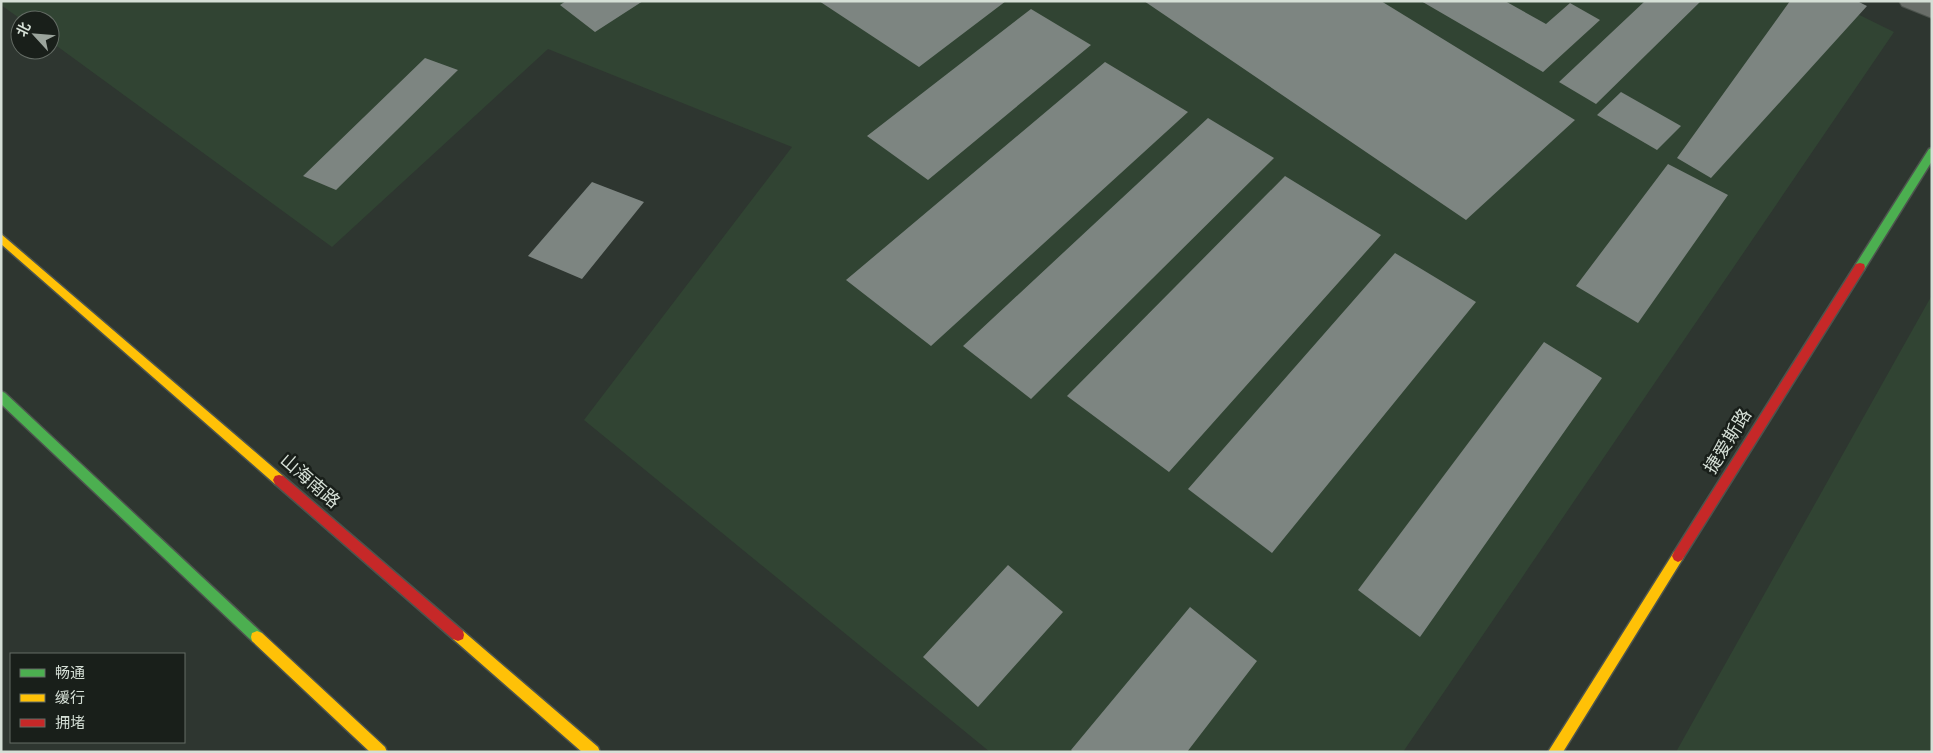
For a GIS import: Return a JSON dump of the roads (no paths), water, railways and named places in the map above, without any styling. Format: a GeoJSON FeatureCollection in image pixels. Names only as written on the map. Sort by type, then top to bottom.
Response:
{"type":"FeatureCollection","features":[{"type":"Feature","properties":{"kind":"main road","name":"捷爱斯路"},"geometry":{"type":"LineString","coordinates":[[1555,752],[1932,152]]}},
{"type":"Feature","properties":{"kind":"main road","name":"山海南路"},"geometry":{"type":"LineString","coordinates":[[1,238],[593,752]]}},
{"type":"Feature","properties":{"kind":"main road"},"geometry":{"type":"LineString","coordinates":[[1,396],[380,752]]}},
{"type":"Feature","properties":{"kind":"street"},"geometry":{"type":"LineString","coordinates":[[1910,1],[1932,11]]}}]}
